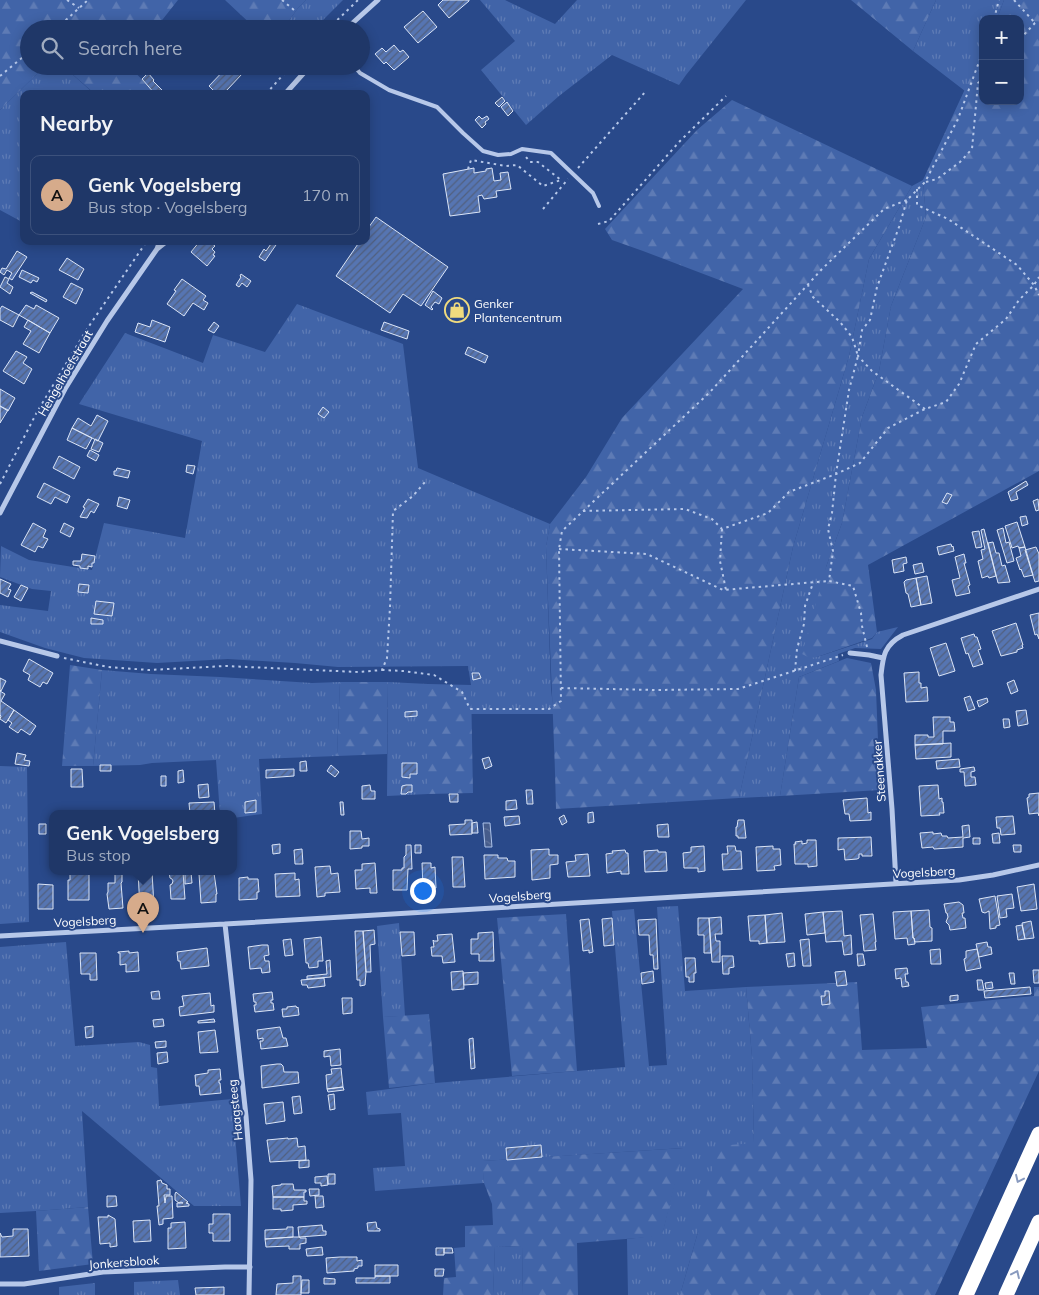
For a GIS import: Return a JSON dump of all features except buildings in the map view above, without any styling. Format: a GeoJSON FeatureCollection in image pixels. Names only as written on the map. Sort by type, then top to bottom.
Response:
{"type":"FeatureCollection","features":[{"type":"Feature","properties":{"kind":"highway"},"geometry":{"type":"LineString","coordinates":[[966,1295],[1039,1134]]}},
{"type":"Feature","properties":{"kind":"highway"},"geometry":{"type":"LineString","coordinates":[[1006,1295],[1039,1222]]}},
{"type":"Feature","properties":{"kind":"street"},"geometry":{"type":"LineString","coordinates":[[356,20],[378,0]]}},
{"type":"Feature","properties":{"kind":"street"},"geometry":{"type":"LineString","coordinates":[[288,90],[302,75]]}},
{"type":"Feature","properties":{"kind":"street","name":"Hengelhoefstraat"},"geometry":{"type":"LineString","coordinates":[[0,513],[71,381],[107,321],[158,245]]}},
{"type":"Feature","properties":{"kind":"street","name":"Hengelhoefstraat"},"geometry":{"type":"LineString","coordinates":[[157,249],[162,245]]}},
{"type":"Feature","properties":{"kind":"street"},"geometry":{"type":"LineString","coordinates":[[850,653],[882,658],[889,645],[903,635],[1039,589]]}},
{"type":"Feature","properties":{"kind":"street"},"geometry":{"type":"LineString","coordinates":[[0,641],[57,656]]}},
{"type":"Feature","properties":{"kind":"street","name":"Steenakker"},"geometry":{"type":"LineString","coordinates":[[882,658],[881,675],[896,883]]}},
{"type":"Feature","properties":{"kind":"street","name":"Vogelsberg"},"geometry":{"type":"LineString","coordinates":[[0,936],[959,880],[1039,865]]}},
{"type":"Feature","properties":{"kind":"street","name":"Haagsteeg"},"geometry":{"type":"LineString","coordinates":[[225,924],[246,1116],[250,1171],[249,1295]]}},
{"type":"Feature","properties":{"kind":"street","name":"Jonkersblook"},"geometry":{"type":"LineString","coordinates":[[0,1284],[24,1284],[103,1272],[225,1266],[250,1267]]}},
{"type":"Feature","properties":{"kind":"lane"},"geometry":{"type":"LineString","coordinates":[[363,75],[389,90],[437,107],[463,134],[483,151],[498,156],[511,154],[522,148],[550,153],[593,193],[599,206]]}},
{"type":"Feature","properties":{"kind":"path"},"geometry":{"type":"LineString","coordinates":[[67,0],[80,8]]}},
{"type":"Feature","properties":{"kind":"path"},"geometry":{"type":"LineString","coordinates":[[66,20],[88,0]]}},
{"type":"Feature","properties":{"kind":"path"},"geometry":{"type":"LineString","coordinates":[[282,0],[294,10]]}},
{"type":"Feature","properties":{"kind":"path"},"geometry":{"type":"LineString","coordinates":[[337,20],[358,0]]}},
{"type":"Feature","properties":{"kind":"path"},"geometry":{"type":"LineString","coordinates":[[995,15],[1000,0]]}},
{"type":"Feature","properties":{"kind":"path"},"geometry":{"type":"LineString","coordinates":[[1014,0],[1035,23]]}},
{"type":"Feature","properties":{"kind":"path"},"geometry":{"type":"LineString","coordinates":[[1024,35],[1035,23],[1039,22]]}},
{"type":"Feature","properties":{"kind":"path"},"geometry":{"type":"LineString","coordinates":[[0,76],[20,59]]}},
{"type":"Feature","properties":{"kind":"path"},"geometry":{"type":"LineString","coordinates":[[829,581],[833,551],[828,529],[832,513],[849,390],[858,356],[862,330],[870,320],[877,287],[907,200],[925,182],[958,119],[980,60]]}},
{"type":"Feature","properties":{"kind":"path"},"geometry":{"type":"LineString","coordinates":[[270,90],[283,75]]}},
{"type":"Feature","properties":{"kind":"path"},"geometry":{"type":"LineString","coordinates":[[925,182],[936,179],[952,168],[972,149],[979,83]]}},
{"type":"Feature","properties":{"kind":"path"},"geometry":{"type":"LineString","coordinates":[[543,209],[646,91]]}},
{"type":"Feature","properties":{"kind":"path"},"geometry":{"type":"LineString","coordinates":[[598,224],[609,221],[680,141],[726,96]]}},
{"type":"Feature","properties":{"kind":"path"},"geometry":{"type":"LineString","coordinates":[[519,150],[530,162],[538,162],[565,183]]}},
{"type":"Feature","properties":{"kind":"path"},"geometry":{"type":"LineString","coordinates":[[468,169],[471,160],[506,166],[517,165],[543,186],[561,180]]}},
{"type":"Feature","properties":{"kind":"path"},"geometry":{"type":"LineString","coordinates":[[917,189],[917,205],[948,219],[1017,265],[1034,285],[1039,295]]}},
{"type":"Feature","properties":{"kind":"path"},"geometry":{"type":"LineString","coordinates":[[57,656],[108,667],[149,670],[226,666],[358,672],[403,671],[434,675],[462,692],[470,709],[549,709],[561,701],[559,550],[562,531],[710,392],[822,269],[884,208],[907,200]]}},
{"type":"Feature","properties":{"kind":"path"},"geometry":{"type":"LineString","coordinates":[[0,484],[37,412],[82,337],[144,245]]}},
{"type":"Feature","properties":{"kind":"path"},"geometry":{"type":"LineString","coordinates":[[722,529],[768,513],[789,492],[860,463],[888,428],[925,409],[946,402],[959,384],[976,344],[1006,319],[1019,300],[1039,277]]}},
{"type":"Feature","properties":{"kind":"path"},"geometry":{"type":"LineString","coordinates":[[808,284],[813,297],[840,322],[852,337],[858,356],[872,371],[925,409]]}},
{"type":"Feature","properties":{"kind":"path"},"geometry":{"type":"LineString","coordinates":[[382,670],[386,658],[390,607],[392,511],[413,496],[425,482]]}},
{"type":"Feature","properties":{"kind":"path"},"geometry":{"type":"LineString","coordinates":[[583,511],[685,510],[712,519],[722,529],[720,561],[726,590]]}},
{"type":"Feature","properties":{"kind":"path"},"geometry":{"type":"LineString","coordinates":[[559,550],[647,554],[723,590],[829,581],[854,586],[869,655]]}},
{"type":"Feature","properties":{"kind":"path"},"geometry":{"type":"LineString","coordinates":[[795,671],[797,649],[813,583]]}},
{"type":"Feature","properties":{"kind":"path"},"geometry":{"type":"LineString","coordinates":[[561,688],[738,689],[850,653]]}},
{"type":"Feature","properties":{"kind":"green space"},"geometry":{"type":"Polygon","coordinates":[[[0,0],[178,0],[162,20],[20,20],[20,75],[36,75],[0,110],[0,0]]]}},
{"type":"Feature","properties":{"kind":"green space"},"geometry":{"type":"Polygon","coordinates":[[[225,0],[306,0],[289,20],[246,20],[225,0]]]}},
{"type":"Feature","properties":{"kind":"green space"},"geometry":{"type":"Polygon","coordinates":[[[306,0],[343,0],[323,20],[289,20],[306,0]]]}},
{"type":"Feature","properties":{"kind":"green space"},"geometry":{"type":"Polygon","coordinates":[[[480,0],[505,0],[555,24],[577,0],[746,0],[679,85],[612,55],[559,96],[526,125],[481,70],[515,41],[480,0]]]}},
{"type":"Feature","properties":{"kind":"green space"},"geometry":{"type":"Polygon","coordinates":[[[851,0],[936,0],[913,51],[851,0]]]}},
{"type":"Feature","properties":{"kind":"green space"},"geometry":{"type":"Polygon","coordinates":[[[936,0],[1004,0],[998,15],[979,15],[979,59],[965,91],[913,51],[936,0]]]}},
{"type":"Feature","properties":{"kind":"green space"},"geometry":{"type":"Polygon","coordinates":[[[1004,0],[1039,0],[1039,471],[868,565],[877,632],[872,638],[810,658],[802,654],[826,567],[842,523],[862,417],[879,371],[891,306],[926,217],[923,180],[979,59],[979,105],[1024,105],[1024,15],[998,15],[1004,0]]]}},
{"type":"Feature","properties":{"kind":"green space"},"geometry":{"type":"Polygon","coordinates":[[[36,75],[73,75],[90,90],[20,90],[36,75]]]}},
{"type":"Feature","properties":{"kind":"green space"},"geometry":{"type":"Polygon","coordinates":[[[73,75],[138,75],[152,90],[90,90],[73,75]]]}},
{"type":"Feature","properties":{"kind":"green space"},"geometry":{"type":"Polygon","coordinates":[[[20,90],[20,221],[0,210],[0,110],[20,90]]]}},
{"type":"Feature","properties":{"kind":"green space"},"geometry":{"type":"Polygon","coordinates":[[[732,100],[912,186],[869,259],[849,356],[793,547],[739,798],[556,809],[546,547],[550,524],[586,477],[622,418],[743,289],[612,240],[605,229],[697,130],[732,100]]]}},
{"type":"Feature","properties":{"kind":"green space"},"geometry":{"type":"Polygon","coordinates":[[[923,180],[926,217],[891,306],[879,371],[862,417],[842,523],[826,567],[817,657],[872,639],[877,632],[898,627],[881,649],[855,648],[838,654],[839,661],[799,677],[780,796],[739,798],[793,547],[849,356],[869,259],[912,186],[923,180]]]}},
{"type":"Feature","properties":{"kind":"green space"},"geometry":{"type":"Polygon","coordinates":[[[297,304],[403,344],[418,468],[550,524],[546,547],[551,689],[554,714],[471,714],[471,685],[468,666],[338,667],[228,659],[157,663],[84,658],[45,648],[0,632],[0,605],[48,611],[51,591],[32,589],[0,577],[1,546],[29,560],[92,570],[104,523],[185,538],[202,441],[79,404],[125,333],[203,363],[213,335],[265,352],[297,304]]]}},
{"type":"Feature","properties":{"kind":"green space"},"geometry":{"type":"Polygon","coordinates":[[[847,658],[871,663],[876,690],[880,790],[780,796],[799,677],[847,658]]]}},
{"type":"Feature","properties":{"kind":"green space"},"geometry":{"type":"Polygon","coordinates":[[[70,665],[102,670],[93,766],[62,766],[70,665]]]}},
{"type":"Feature","properties":{"kind":"green space"},"geometry":{"type":"Polygon","coordinates":[[[102,670],[312,683],[340,682],[337,756],[259,759],[262,814],[237,817],[237,810],[220,810],[216,760],[93,766],[102,670]]]}},
{"type":"Feature","properties":{"kind":"green space"},"geometry":{"type":"Polygon","coordinates":[[[340,682],[388,682],[387,754],[337,756],[340,682]]]}},
{"type":"Feature","properties":{"kind":"green space"},"geometry":{"type":"Polygon","coordinates":[[[388,682],[428,684],[428,794],[387,796],[388,682]]]}},
{"type":"Feature","properties":{"kind":"green space"},"geometry":{"type":"Polygon","coordinates":[[[428,684],[471,685],[473,793],[428,794],[428,684]]]}},
{"type":"Feature","properties":{"kind":"green space"},"geometry":{"type":"Polygon","coordinates":[[[0,766],[27,767],[29,922],[0,924],[0,766]]]}},
{"type":"Feature","properties":{"kind":"green space"},"geometry":{"type":"Polygon","coordinates":[[[678,906],[685,991],[746,987],[752,1057],[754,1143],[698,1232],[680,1295],[628,1295],[627,1239],[662,1235],[683,1148],[483,1161],[484,1183],[375,1191],[373,1168],[405,1166],[401,1113],[368,1115],[366,1092],[435,1083],[625,1067],[612,911],[634,909],[649,1066],[667,1065],[657,907],[678,906]]]}},
{"type":"Feature","properties":{"kind":"green space"},"geometry":{"type":"Polygon","coordinates":[[[566,914],[577,1071],[512,1076],[497,918],[566,914]]]}},
{"type":"Feature","properties":{"kind":"green space"},"geometry":{"type":"Polygon","coordinates":[[[399,923],[405,1016],[383,1017],[377,926],[399,923]]]}},
{"type":"Feature","properties":{"kind":"green space"},"geometry":{"type":"Polygon","coordinates":[[[66,942],[75,1046],[139,1042],[150,1045],[151,1067],[157,1068],[159,1106],[232,1099],[241,1206],[194,1206],[82,1111],[88,1207],[0,1213],[0,947],[66,942]]]}},
{"type":"Feature","properties":{"kind":"green space"},"geometry":{"type":"Polygon","coordinates":[[[857,982],[862,1050],[927,1048],[921,1007],[1034,996],[1034,987],[1039,987],[1039,1071],[935,1295],[680,1295],[698,1232],[718,1146],[754,1143],[752,1057],[746,987],[857,982]]]}},
{"type":"Feature","properties":{"kind":"green space"},"geometry":{"type":"Polygon","coordinates":[[[429,1014],[435,1083],[389,1088],[383,1017],[429,1014]]]}},
{"type":"Feature","properties":{"kind":"green space"},"geometry":{"type":"Polygon","coordinates":[[[684,1148],[662,1236],[577,1243],[578,1295],[523,1295],[522,1247],[495,1246],[493,1295],[443,1295],[444,1278],[456,1277],[454,1248],[465,1247],[465,1226],[493,1225],[492,1204],[484,1183],[482,1161],[684,1148]]]}},
{"type":"Feature","properties":{"kind":"green space"},"geometry":{"type":"Polygon","coordinates":[[[88,1207],[93,1264],[39,1271],[36,1211],[88,1207]]]}},
{"type":"Feature","properties":{"kind":"green space"},"geometry":{"type":"Polygon","coordinates":[[[495,1246],[522,1247],[523,1295],[493,1295],[495,1246]]]}},
{"type":"Feature","properties":{"kind":"green space"},"geometry":{"type":"Polygon","coordinates":[[[178,1280],[180,1295],[134,1295],[134,1282],[178,1280]]]}},
{"type":"Feature","properties":{"kind":"green space"},"geometry":{"type":"Polygon","coordinates":[[[95,1283],[95,1295],[59,1295],[59,1287],[95,1283]]]}},
{"type":"Feature","properties":{"kind":"water"},"geometry":{"type":"Polygon","coordinates":[[[483,823],[490,823],[492,847],[485,847],[483,823]]]}},
{"type":"Feature","properties":{"kind":"place","name":"Genker Plantencentrum"},"geometry":{"type":"Point","coordinates":[457,310]}},
{"type":"Feature","properties":{"kind":"place","name":"Genk Vogelsberg"},"geometry":{"type":"Point","coordinates":[143,933]}}]}
